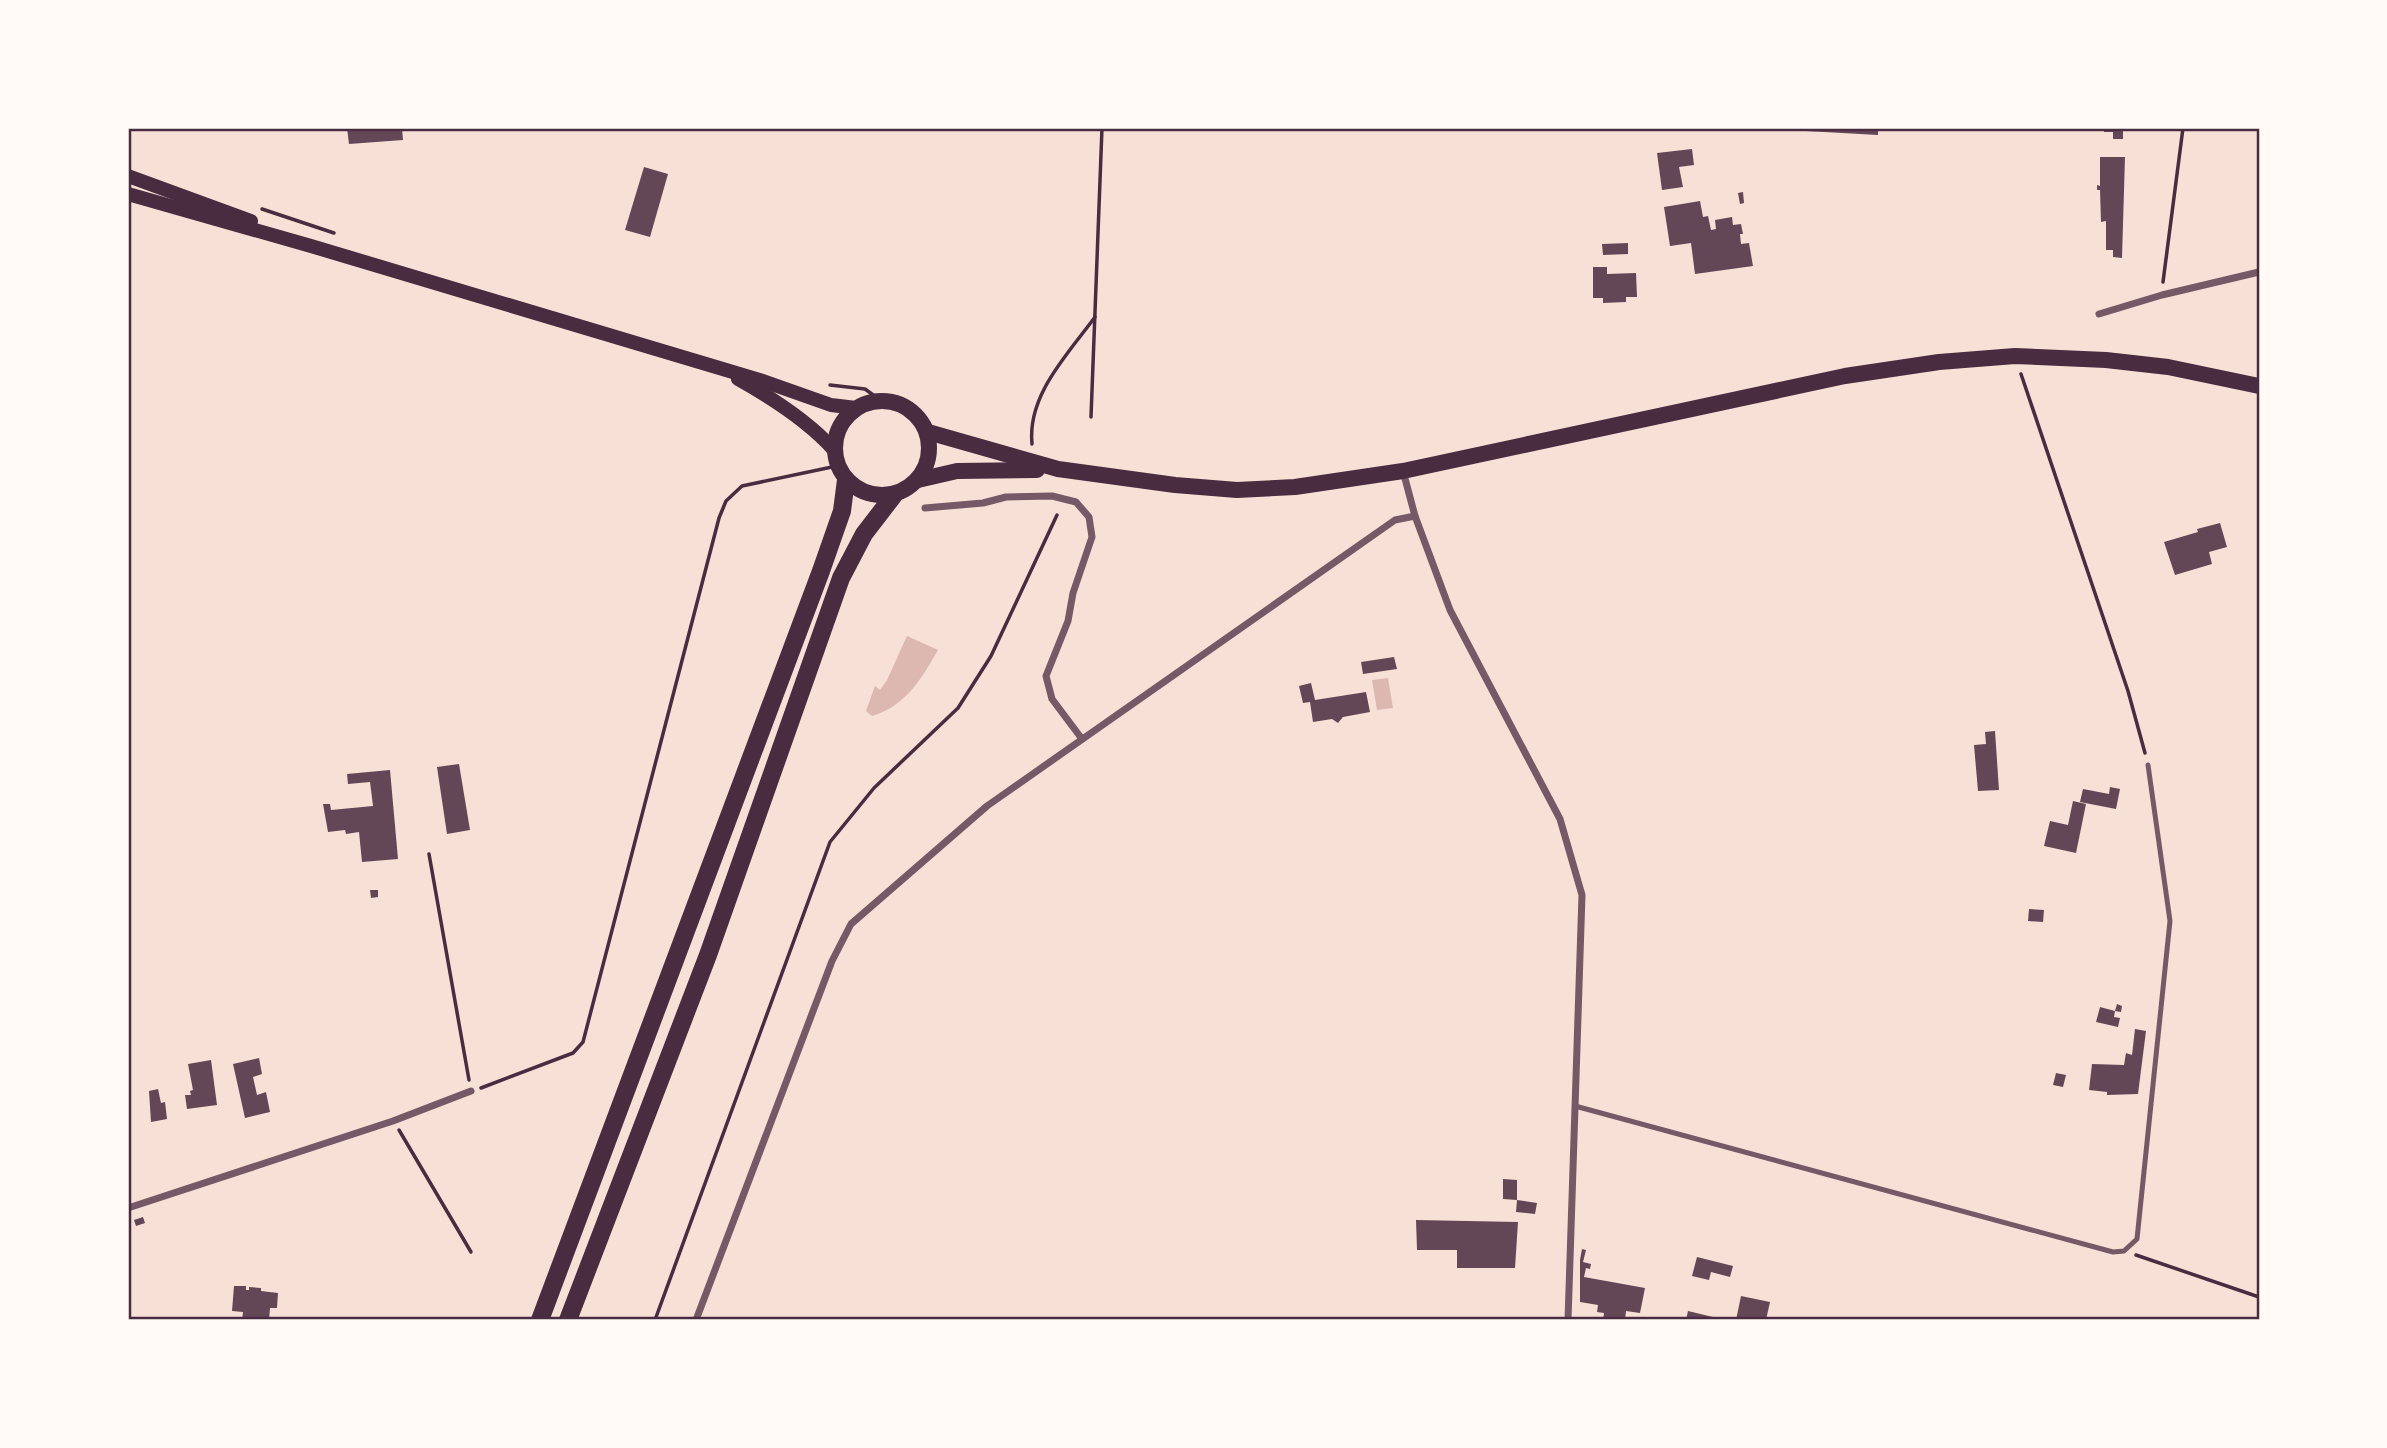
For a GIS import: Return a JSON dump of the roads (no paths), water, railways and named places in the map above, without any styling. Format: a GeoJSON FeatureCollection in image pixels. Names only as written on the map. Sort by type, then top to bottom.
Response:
{"type":"FeatureCollection","features":[{"type":"Feature","properties":{"kind":"highway"},"geometry":{"type":"LineString","coordinates":[[540,1320],[826,559],[842,511],[839,465]]}},
{"type":"Feature","properties":{"kind":"highway"},"geometry":{"type":"LineString","coordinates":[[568,1320],[708,955],[841,578],[864,534],[894,495]]}},
{"type":"Feature","properties":{"kind":"main road"},"geometry":{"type":"LineString","coordinates":[[128,176],[214,206],[311,246]]}},
{"type":"Feature","properties":{"kind":"main road"},"geometry":{"type":"LineString","coordinates":[[128,194],[715,366],[831,405],[856,408]]}},
{"type":"Feature","properties":{"kind":"main road"},"geometry":{"type":"LineString","coordinates":[[928,432],[1058,469],[1175,485],[1237,490],[1294,487],[1403,471],[1845,376],[1940,362],[2015,356],[2106,360],[2168,367],[2259,386]]}},
{"type":"Feature","properties":{"kind":"main road"},"geometry":{"type":"LineString","coordinates":[[715,366],[764,394],[822,437],[839,465],[860,491],[876,496],[894,495],[918,480],[927,465],[930,449],[928,432],[920,418],[909,408],[895,402],[880,400],[856,408],[844,419],[837,434],[839,465]]}},
{"type":"Feature","properties":{"kind":"main road"},"geometry":{"type":"LineString","coordinates":[[918,480],[957,471],[1058,469]]}},
{"type":"Feature","properties":{"kind":"street"},"geometry":{"type":"LineString","coordinates":[[2099,314],[2162,295],[2259,272]]}},
{"type":"Feature","properties":{"kind":"street"},"geometry":{"type":"LineString","coordinates":[[1403,471],[1415,516],[1450,610],[1560,819],[1582,895],[1568,1320]]}},
{"type":"Feature","properties":{"kind":"street"},"geometry":{"type":"LineString","coordinates":[[925,508],[983,503],[1006,496],[1052,496],[1076,502],[1089,517],[1092,537],[1073,593],[1069,621],[1046,676],[1052,699],[1082,739]]}},
{"type":"Feature","properties":{"kind":"street"},"geometry":{"type":"LineString","coordinates":[[696,1320],[843,936],[851,924],[987,806],[1395,520],[1415,516]]}},
{"type":"Feature","properties":{"kind":"street"},"geometry":{"type":"LineString","coordinates":[[128,1208],[394,1121],[471,1091]]}},
{"type":"Feature","properties":{"kind":"lane"},"geometry":{"type":"LineString","coordinates":[[1575,1106],[2113,1252],[2124,1251],[2137,1239],[2170,921],[2148,765]]}}]}
